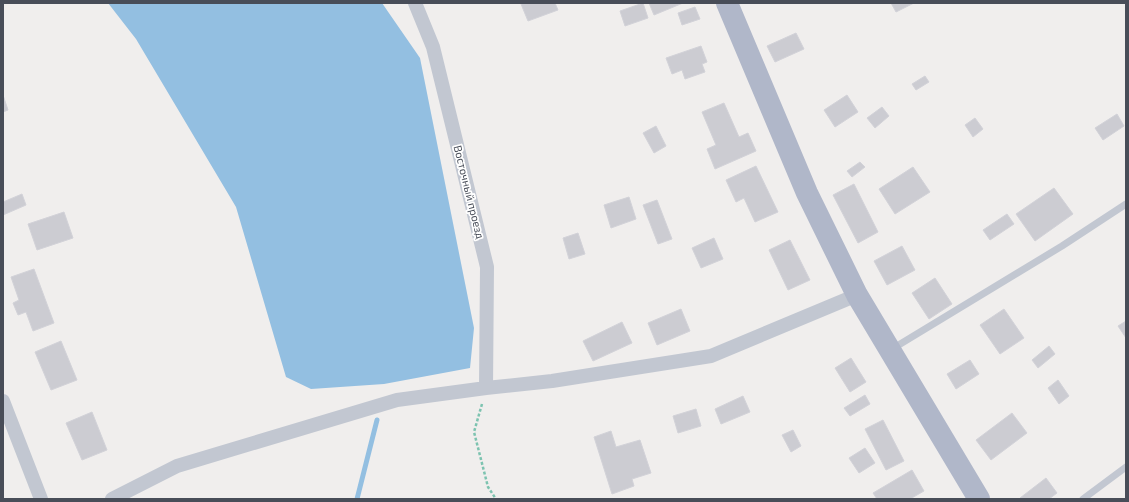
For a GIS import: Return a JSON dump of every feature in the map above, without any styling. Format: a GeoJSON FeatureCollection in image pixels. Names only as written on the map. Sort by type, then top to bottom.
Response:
{"type":"FeatureCollection","features":[{"type":"Feature","properties":{"kind":"main road"},"geometry":{"type":"LineString","coordinates":[[727,3],[807,193],[857,295],[979,499]]}},
{"type":"Feature","properties":{"kind":"street","name":"Восточный проезд"},"geometry":{"type":"LineString","coordinates":[[414,3],[433,47],[487,268],[486,388]]}},
{"type":"Feature","properties":{"kind":"street"},"geometry":{"type":"LineString","coordinates":[[112,499],[177,466],[397,400],[552,381],[711,356],[857,295]]}},
{"type":"Feature","properties":{"kind":"street"},"geometry":{"type":"LineString","coordinates":[[3,401],[41,499]]}},
{"type":"Feature","properties":{"kind":"lane"},"geometry":{"type":"LineString","coordinates":[[890,350],[1062,246],[1126,204]]}},
{"type":"Feature","properties":{"kind":"lane"},"geometry":{"type":"LineString","coordinates":[[1083,499],[1126,467]]}},
{"type":"Feature","properties":{"kind":"path"},"geometry":{"type":"LineString","coordinates":[[486,388],[474,432],[488,487],[496,499]]}},
{"type":"Feature","properties":{"kind":"water"},"geometry":{"type":"Polygon","coordinates":[[[108,3],[382,3],[420,58],[474,328],[470,368],[384,384],[311,389],[286,377],[236,207],[136,39],[108,3]]]}},
{"type":"Feature","properties":{"kind":"building"},"geometry":{"type":"Polygon","coordinates":[[[555,3],[558,10],[528,21],[521,4],[555,3]]]}},
{"type":"Feature","properties":{"kind":"building"},"geometry":{"type":"Polygon","coordinates":[[[643,3],[648,18],[625,26],[620,11],[643,3]]]}},
{"type":"Feature","properties":{"kind":"building"},"geometry":{"type":"Polygon","coordinates":[[[649,3],[683,3],[654,15],[649,3]]]}},
{"type":"Feature","properties":{"kind":"building"},"geometry":{"type":"Polygon","coordinates":[[[891,3],[914,3],[896,12],[891,3]]]}},
{"type":"Feature","properties":{"kind":"building"},"geometry":{"type":"Polygon","coordinates":[[[695,7],[700,19],[682,25],[678,13],[695,7]]]}},
{"type":"Feature","properties":{"kind":"building"},"geometry":{"type":"Polygon","coordinates":[[[796,33],[804,49],[775,62],[767,46],[796,33]]]}},
{"type":"Feature","properties":{"kind":"building"},"geometry":{"type":"Polygon","coordinates":[[[701,46],[707,62],[702,64],[705,72],[685,79],[682,70],[672,74],[666,58],[701,46]]]}},
{"type":"Feature","properties":{"kind":"building"},"geometry":{"type":"Polygon","coordinates":[[[925,76],[929,82],[916,90],[912,84],[925,76]]]}},
{"type":"Feature","properties":{"kind":"building"},"geometry":{"type":"Polygon","coordinates":[[[3,95],[8,110],[3,112],[3,95]]]}},
{"type":"Feature","properties":{"kind":"building"},"geometry":{"type":"Polygon","coordinates":[[[847,95],[858,112],[835,127],[824,110],[847,95]]]}},
{"type":"Feature","properties":{"kind":"building"},"geometry":{"type":"Polygon","coordinates":[[[724,103],[739,137],[748,133],[756,151],[715,169],[707,149],[716,145],[702,112],[724,103]]]}},
{"type":"Feature","properties":{"kind":"building"},"geometry":{"type":"Polygon","coordinates":[[[882,107],[889,116],[875,128],[867,118],[882,107]]]}},
{"type":"Feature","properties":{"kind":"building"},"geometry":{"type":"Polygon","coordinates":[[[1117,114],[1124,126],[1103,140],[1095,128],[1117,114]]]}},
{"type":"Feature","properties":{"kind":"building"},"geometry":{"type":"Polygon","coordinates":[[[975,118],[983,129],[973,137],[965,125],[975,118]]]}},
{"type":"Feature","properties":{"kind":"building"},"geometry":{"type":"Polygon","coordinates":[[[656,126],[666,146],[654,153],[643,133],[656,126]]]}},
{"type":"Feature","properties":{"kind":"building"},"geometry":{"type":"Polygon","coordinates":[[[860,162],[865,167],[852,177],[847,171],[860,162]]]}},
{"type":"Feature","properties":{"kind":"building"},"geometry":{"type":"Polygon","coordinates":[[[756,166],[778,212],[755,222],[744,198],[736,202],[726,180],[756,166]]]}},
{"type":"Feature","properties":{"kind":"building"},"geometry":{"type":"Polygon","coordinates":[[[913,167],[930,192],[895,214],[879,189],[913,167]]]}},
{"type":"Feature","properties":{"kind":"building"},"geometry":{"type":"Polygon","coordinates":[[[854,184],[878,232],[858,243],[833,195],[854,184]]]}},
{"type":"Feature","properties":{"kind":"building"},"geometry":{"type":"Polygon","coordinates":[[[1054,188],[1073,214],[1035,241],[1016,214],[1054,188]]]}},
{"type":"Feature","properties":{"kind":"building"},"geometry":{"type":"Polygon","coordinates":[[[22,194],[26,205],[3,215],[3,202],[22,194]]]}},
{"type":"Feature","properties":{"kind":"building"},"geometry":{"type":"Polygon","coordinates":[[[629,197],[636,219],[611,228],[604,205],[629,197]]]}},
{"type":"Feature","properties":{"kind":"building"},"geometry":{"type":"Polygon","coordinates":[[[657,200],[672,239],[658,244],[643,205],[657,200]]]}},
{"type":"Feature","properties":{"kind":"building"},"geometry":{"type":"Polygon","coordinates":[[[64,212],[73,238],[37,250],[28,224],[64,212]]]}},
{"type":"Feature","properties":{"kind":"building"},"geometry":{"type":"Polygon","coordinates":[[[1007,214],[1014,224],[990,240],[983,230],[1007,214]]]}},
{"type":"Feature","properties":{"kind":"building"},"geometry":{"type":"Polygon","coordinates":[[[578,233],[585,254],[569,259],[563,238],[578,233]]]}},
{"type":"Feature","properties":{"kind":"building"},"geometry":{"type":"Polygon","coordinates":[[[714,238],[723,259],[701,268],[692,248],[714,238]]]}},
{"type":"Feature","properties":{"kind":"building"},"geometry":{"type":"Polygon","coordinates":[[[790,240],[810,280],[788,290],[769,250],[790,240]]]}},
{"type":"Feature","properties":{"kind":"building"},"geometry":{"type":"Polygon","coordinates":[[[902,246],[915,270],[887,285],[874,261],[902,246]]]}},
{"type":"Feature","properties":{"kind":"building"},"geometry":{"type":"Polygon","coordinates":[[[34,269],[54,323],[33,331],[26,312],[18,315],[13,303],[19,300],[11,277],[34,269]]]}},
{"type":"Feature","properties":{"kind":"building"},"geometry":{"type":"Polygon","coordinates":[[[935,278],[952,304],[929,319],[912,293],[935,278]]]}},
{"type":"Feature","properties":{"kind":"building"},"geometry":{"type":"Polygon","coordinates":[[[681,309],[690,331],[657,345],[648,323],[681,309]]]}},
{"type":"Feature","properties":{"kind":"building"},"geometry":{"type":"Polygon","coordinates":[[[1004,309],[1024,338],[1000,354],[980,325],[1004,309]]]}},
{"type":"Feature","properties":{"kind":"building"},"geometry":{"type":"Polygon","coordinates":[[[1126,321],[1126,338],[1118,326],[1126,321]]]}},
{"type":"Feature","properties":{"kind":"building"},"geometry":{"type":"Polygon","coordinates":[[[622,322],[632,343],[593,361],[583,341],[622,322]]]}},
{"type":"Feature","properties":{"kind":"building"},"geometry":{"type":"Polygon","coordinates":[[[61,341],[77,380],[51,390],[35,352],[61,341]]]}},
{"type":"Feature","properties":{"kind":"building"},"geometry":{"type":"Polygon","coordinates":[[[1049,346],[1055,354],[1038,368],[1032,360],[1049,346]]]}},
{"type":"Feature","properties":{"kind":"building"},"geometry":{"type":"Polygon","coordinates":[[[851,358],[866,382],[850,392],[835,368],[851,358]]]}},
{"type":"Feature","properties":{"kind":"building"},"geometry":{"type":"Polygon","coordinates":[[[970,360],[979,374],[956,389],[947,374],[970,360]]]}},
{"type":"Feature","properties":{"kind":"building"},"geometry":{"type":"Polygon","coordinates":[[[1058,380],[1069,396],[1059,404],[1048,388],[1058,380]]]}},
{"type":"Feature","properties":{"kind":"building"},"geometry":{"type":"Polygon","coordinates":[[[865,395],[870,404],[850,416],[844,408],[865,395]]]}},
{"type":"Feature","properties":{"kind":"building"},"geometry":{"type":"Polygon","coordinates":[[[743,396],[750,412],[721,424],[715,409],[743,396]]]}},
{"type":"Feature","properties":{"kind":"building"},"geometry":{"type":"Polygon","coordinates":[[[696,409],[701,426],[678,433],[673,416],[696,409]]]}},
{"type":"Feature","properties":{"kind":"building"},"geometry":{"type":"Polygon","coordinates":[[[92,412],[107,450],[82,460],[66,423],[92,412]]]}},
{"type":"Feature","properties":{"kind":"building"},"geometry":{"type":"Polygon","coordinates":[[[1012,413],[1027,433],[991,460],[976,440],[1012,413]]]}},
{"type":"Feature","properties":{"kind":"building"},"geometry":{"type":"Polygon","coordinates":[[[883,420],[904,461],[886,470],[865,429],[883,420]]]}},
{"type":"Feature","properties":{"kind":"building"},"geometry":{"type":"Polygon","coordinates":[[[793,430],[801,446],[791,452],[782,435],[793,430]]]}},
{"type":"Feature","properties":{"kind":"building"},"geometry":{"type":"Polygon","coordinates":[[[611,431],[616,447],[640,440],[651,473],[632,479],[634,486],[612,494],[594,437],[611,431]]]}},
{"type":"Feature","properties":{"kind":"building"},"geometry":{"type":"Polygon","coordinates":[[[865,448],[875,463],[859,473],[849,458],[865,448]]]}},
{"type":"Feature","properties":{"kind":"building"},"geometry":{"type":"Polygon","coordinates":[[[912,470],[924,491],[910,499],[877,499],[873,493],[912,470]]]}},
{"type":"Feature","properties":{"kind":"building"},"geometry":{"type":"Polygon","coordinates":[[[1046,478],[1057,493],[1049,499],[1020,499],[1020,498],[1046,478]]]}},
{"type":"Feature","properties":{"kind":"waterway"},"geometry":{"type":"LineString","coordinates":[[357,499],[377,420]]}}]}
